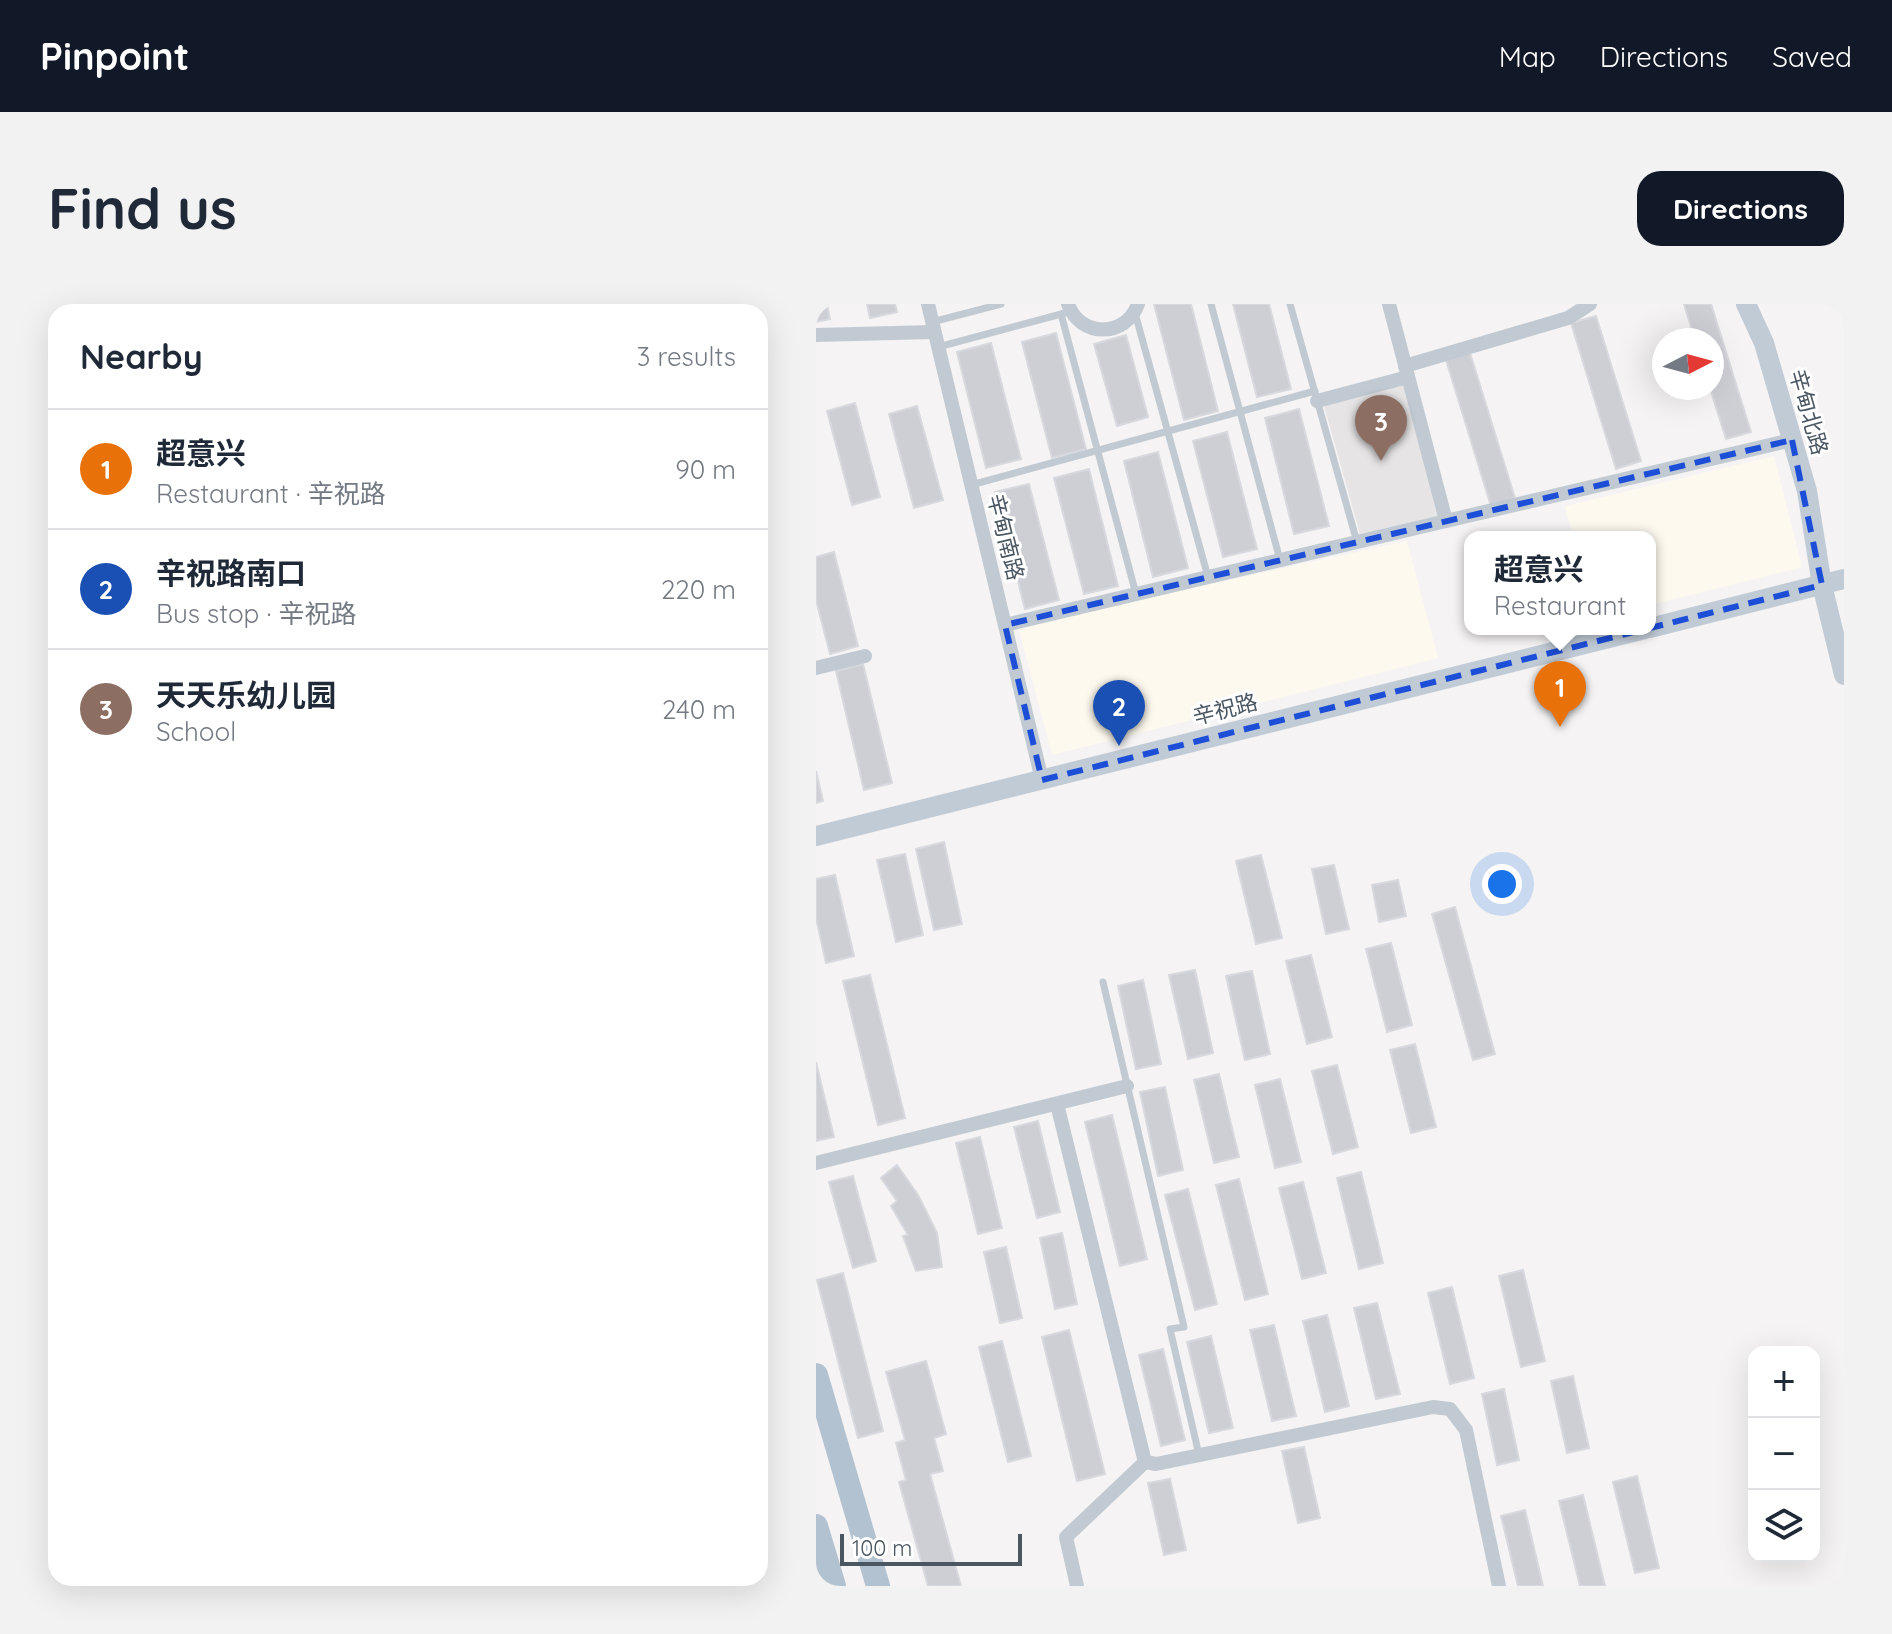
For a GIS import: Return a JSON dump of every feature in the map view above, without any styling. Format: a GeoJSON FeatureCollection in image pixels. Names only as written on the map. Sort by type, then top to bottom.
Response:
{"type":"FeatureCollection","features":[{"type":"Feature","properties":{"kind":"main road","name":"辛甸北路"},"geometry":{"type":"LineString","coordinates":[[1746,304],[1764,343],[1807,491],[1822,585],[1844,675]]}},
{"type":"Feature","properties":{"kind":"main road","name":"辛祝路"},"geometry":{"type":"LineString","coordinates":[[1656,626],[1844,579]]}},
{"type":"Feature","properties":{"kind":"main road","name":"辛祝路"},"geometry":{"type":"LineString","coordinates":[[816,836],[1620,635]]}},
{"type":"Feature","properties":{"kind":"main road"},"geometry":{"type":"LineString","coordinates":[[816,1375],[878,1586]]}},
{"type":"Feature","properties":{"kind":"main road"},"geometry":{"type":"LineString","coordinates":[[816,1526],[834,1586]]}},
{"type":"Feature","properties":{"kind":"street","name":"辛甸南路"},"geometry":{"type":"LineString","coordinates":[[928,304],[1042,780]]}},
{"type":"Feature","properties":{"kind":"street"},"geometry":{"type":"LineString","coordinates":[[1389,304],[1446,521]]}},
{"type":"Feature","properties":{"kind":"street"},"geometry":{"type":"LineString","coordinates":[[1316,396],[1406,371],[1568,318],[1590,304]]}},
{"type":"Feature","properties":{"kind":"street"},"geometry":{"type":"LineString","coordinates":[[1067,310],[1079,322],[1103,330],[1126,322],[1136,308]]}},
{"type":"Feature","properties":{"kind":"street"},"geometry":{"type":"LineString","coordinates":[[816,335],[935,334]]}},
{"type":"Feature","properties":{"kind":"street"},"geometry":{"type":"LineString","coordinates":[[1005,625],[1792,440]]}},
{"type":"Feature","properties":{"kind":"street"},"geometry":{"type":"LineString","coordinates":[[816,668],[865,656]]}},
{"type":"Feature","properties":{"kind":"street"},"geometry":{"type":"LineString","coordinates":[[816,1163],[1127,1086]]}},
{"type":"Feature","properties":{"kind":"street"},"geometry":{"type":"LineString","coordinates":[[1057,1104],[1145,1462]]}},
{"type":"Feature","properties":{"kind":"street"},"geometry":{"type":"LineString","coordinates":[[1145,1462],[1156,1464],[1433,1407],[1450,1409],[1466,1430],[1499,1586]]}},
{"type":"Feature","properties":{"kind":"street"},"geometry":{"type":"LineString","coordinates":[[1077,1586],[1066,1537],[1145,1462]]}},
{"type":"Feature","properties":{"kind":"lane"},"geometry":{"type":"LineString","coordinates":[[935,334],[998,304]]}},
{"type":"Feature","properties":{"kind":"lane"},"geometry":{"type":"LineString","coordinates":[[1211,304],[1280,560]]}},
{"type":"Feature","properties":{"kind":"lane"},"geometry":{"type":"LineString","coordinates":[[1290,304],[1357,542]]}},
{"type":"Feature","properties":{"kind":"lane"},"geometry":{"type":"LineString","coordinates":[[1136,308],[1208,577]]}},
{"type":"Feature","properties":{"kind":"lane"},"geometry":{"type":"LineString","coordinates":[[935,334],[1067,310],[1097,451],[1136,594]]}},
{"type":"Feature","properties":{"kind":"lane"},"geometry":{"type":"LineString","coordinates":[[971,485],[1240,412],[1316,396]]}},
{"type":"Feature","properties":{"kind":"lane"},"geometry":{"type":"LineString","coordinates":[[1103,982],[1184,1327],[1170,1329],[1199,1455]]}},
{"type":"Feature","properties":{"kind":"highlighted area"},"geometry":{"type":"Polygon","coordinates":[[[1792,440],[1822,585],[1042,780],[1005,625],[1792,440]]]}},
{"type":"Feature","properties":{"kind":"shaded area"},"geometry":{"type":"Polygon","coordinates":[[[1405,385],[1437,516],[1360,534],[1324,406],[1405,385]]]}},
{"type":"Feature","properties":{"kind":"shaded area"},"geometry":{"type":"Polygon","coordinates":[[[1774,456],[1802,567],[1656,604],[1656,531],[1571,531],[1565,506],[1774,456]]]}},
{"type":"Feature","properties":{"kind":"shaded area"},"geometry":{"type":"Polygon","coordinates":[[[1407,541],[1438,658],[1052,755],[1018,626],[1407,541]]]}},
{"type":"Feature","properties":{"kind":"building"},"geometry":{"type":"Polygon","coordinates":[[[816,304],[827,304],[830,319],[816,322],[816,304]]]}},
{"type":"Feature","properties":{"kind":"building"},"geometry":{"type":"Polygon","coordinates":[[[867,304],[895,304],[897,312],[870,318],[867,304]]]}},
{"type":"Feature","properties":{"kind":"building"},"geometry":{"type":"Polygon","coordinates":[[[1154,304],[1191,304],[1218,411],[1184,420],[1154,304]]]}},
{"type":"Feature","properties":{"kind":"building"},"geometry":{"type":"Polygon","coordinates":[[[1233,304],[1269,304],[1291,389],[1257,397],[1233,304]]]}},
{"type":"Feature","properties":{"kind":"building"},"geometry":{"type":"Polygon","coordinates":[[[1684,304],[1711,304],[1718,328],[1691,328],[1684,304]]]}},
{"type":"Feature","properties":{"kind":"building"},"geometry":{"type":"Polygon","coordinates":[[[1596,316],[1641,461],[1616,469],[1571,323],[1596,316]]]}},
{"type":"Feature","properties":{"kind":"building"},"geometry":{"type":"Polygon","coordinates":[[[1056,333],[1086,449],[1052,458],[1022,342],[1056,333]]]}},
{"type":"Feature","properties":{"kind":"building"},"geometry":{"type":"Polygon","coordinates":[[[1126,335],[1148,417],[1117,426],[1094,344],[1126,335]]]}},
{"type":"Feature","properties":{"kind":"building"},"geometry":{"type":"Polygon","coordinates":[[[991,343],[1021,459],[986,468],[957,352],[991,343]]]}},
{"type":"Feature","properties":{"kind":"building"},"geometry":{"type":"Polygon","coordinates":[[[1724,346],[1751,432],[1726,439],[1714,400],[1724,400],[1724,346]]]}},
{"type":"Feature","properties":{"kind":"building"},"geometry":{"type":"Polygon","coordinates":[[[1470,353],[1515,498],[1491,506],[1446,360],[1470,353]]]}},
{"type":"Feature","properties":{"kind":"building"},"geometry":{"type":"Polygon","coordinates":[[[855,403],[880,497],[852,505],[827,411],[855,403]]]}},
{"type":"Feature","properties":{"kind":"building"},"geometry":{"type":"Polygon","coordinates":[[[917,406],[943,500],[914,508],[889,414],[917,406]]]}},
{"type":"Feature","properties":{"kind":"building"},"geometry":{"type":"Polygon","coordinates":[[[1299,409],[1329,526],[1294,534],[1265,418],[1299,409]]]}},
{"type":"Feature","properties":{"kind":"building"},"geometry":{"type":"Polygon","coordinates":[[[1227,432],[1257,549],[1223,557],[1193,441],[1227,432]]]}},
{"type":"Feature","properties":{"kind":"building"},"geometry":{"type":"Polygon","coordinates":[[[1158,452],[1188,568],[1153,577],[1124,461],[1158,452]]]}},
{"type":"Feature","properties":{"kind":"building"},"geometry":{"type":"Polygon","coordinates":[[[1089,469],[1118,586],[1084,594],[1054,478],[1089,469]]]}},
{"type":"Feature","properties":{"kind":"building"},"geometry":{"type":"Polygon","coordinates":[[[1029,484],[1059,600],[1025,609],[995,492],[1029,484]]]}},
{"type":"Feature","properties":{"kind":"building"},"geometry":{"type":"Polygon","coordinates":[[[834,552],[858,646],[830,654],[816,600],[816,557],[834,552]]]}},
{"type":"Feature","properties":{"kind":"building"},"geometry":{"type":"Polygon","coordinates":[[[863,664],[892,783],[864,790],[836,671],[863,664]]]}},
{"type":"Feature","properties":{"kind":"building"},"geometry":{"type":"Polygon","coordinates":[[[816,771],[823,801],[816,803],[816,771]]]}},
{"type":"Feature","properties":{"kind":"building"},"geometry":{"type":"Polygon","coordinates":[[[944,842],[962,924],[934,930],[916,849],[944,842]]]}},
{"type":"Feature","properties":{"kind":"building"},"geometry":{"type":"Polygon","coordinates":[[[905,854],[923,935],[896,942],[877,860],[905,854]]]}},
{"type":"Feature","properties":{"kind":"building"},"geometry":{"type":"Polygon","coordinates":[[[1261,855],[1282,938],[1256,944],[1236,861],[1261,855]]]}},
{"type":"Feature","properties":{"kind":"building"},"geometry":{"type":"Polygon","coordinates":[[[1334,865],[1349,929],[1326,934],[1312,869],[1334,865]]]}},
{"type":"Feature","properties":{"kind":"building"},"geometry":{"type":"Polygon","coordinates":[[[835,875],[854,956],[826,963],[816,918],[816,879],[835,875]]]}},
{"type":"Feature","properties":{"kind":"building"},"geometry":{"type":"Polygon","coordinates":[[[1398,880],[1406,916],[1379,922],[1372,885],[1398,880]]]}},
{"type":"Feature","properties":{"kind":"building"},"geometry":{"type":"Polygon","coordinates":[[[1455,907],[1495,1054],[1473,1060],[1432,914],[1455,907]]]}},
{"type":"Feature","properties":{"kind":"building"},"geometry":{"type":"Polygon","coordinates":[[[1391,943],[1412,1025],[1387,1032],[1366,949],[1391,943]]]}},
{"type":"Feature","properties":{"kind":"building"},"geometry":{"type":"Polygon","coordinates":[[[1311,955],[1332,1037],[1307,1044],[1286,961],[1311,955]]]}},
{"type":"Feature","properties":{"kind":"building"},"geometry":{"type":"Polygon","coordinates":[[[1195,970],[1213,1053],[1188,1059],[1169,975],[1195,970]]]}},
{"type":"Feature","properties":{"kind":"building"},"geometry":{"type":"Polygon","coordinates":[[[1252,971],[1270,1054],[1245,1060],[1226,976],[1252,971]]]}},
{"type":"Feature","properties":{"kind":"building"},"geometry":{"type":"Polygon","coordinates":[[[870,975],[905,1118],[878,1125],[843,981],[870,975]]]}},
{"type":"Feature","properties":{"kind":"building"},"geometry":{"type":"Polygon","coordinates":[[[1143,980],[1161,1064],[1136,1069],[1118,986],[1143,980]]]}},
{"type":"Feature","properties":{"kind":"building"},"geometry":{"type":"Polygon","coordinates":[[[1415,1044],[1436,1127],[1411,1133],[1390,1050],[1415,1044]]]}},
{"type":"Feature","properties":{"kind":"building"},"geometry":{"type":"Polygon","coordinates":[[[816,1062],[834,1137],[816,1141],[816,1062]]]}},
{"type":"Feature","properties":{"kind":"building"},"geometry":{"type":"Polygon","coordinates":[[[1337,1065],[1358,1147],[1333,1154],[1312,1071],[1337,1065]]]}},
{"type":"Feature","properties":{"kind":"building"},"geometry":{"type":"Polygon","coordinates":[[[1219,1074],[1239,1157],[1214,1163],[1194,1080],[1219,1074]]]}},
{"type":"Feature","properties":{"kind":"building"},"geometry":{"type":"Polygon","coordinates":[[[1280,1079],[1301,1162],[1275,1168],[1255,1085],[1280,1079]]]}},
{"type":"Feature","properties":{"kind":"building"},"geometry":{"type":"Polygon","coordinates":[[[1165,1087],[1183,1170],[1158,1176],[1140,1092],[1165,1087]]]}},
{"type":"Feature","properties":{"kind":"building"},"geometry":{"type":"Polygon","coordinates":[[[1112,1115],[1147,1259],[1120,1266],[1085,1122],[1112,1115]]]}},
{"type":"Feature","properties":{"kind":"building"},"geometry":{"type":"Polygon","coordinates":[[[1038,1121],[1060,1212],[1037,1218],[1014,1127],[1038,1121]]]}},
{"type":"Feature","properties":{"kind":"building"},"geometry":{"type":"Polygon","coordinates":[[[980,1137],[1002,1228],[978,1234],[956,1143],[980,1137]]]}},
{"type":"Feature","properties":{"kind":"building"},"geometry":{"type":"Polygon","coordinates":[[[897,1165],[918,1195],[937,1233],[942,1267],[916,1271],[903,1236],[908,1235],[891,1206],[897,1201],[881,1178],[897,1165]]]}},
{"type":"Feature","properties":{"kind":"building"},"geometry":{"type":"Polygon","coordinates":[[[1361,1172],[1383,1263],[1359,1269],[1337,1178],[1361,1172]]]}},
{"type":"Feature","properties":{"kind":"building"},"geometry":{"type":"Polygon","coordinates":[[[853,1176],[876,1261],[853,1268],[829,1182],[853,1176]]]}},
{"type":"Feature","properties":{"kind":"building"},"geometry":{"type":"Polygon","coordinates":[[[1239,1179],[1268,1294],[1245,1300],[1216,1185],[1239,1179]]]}},
{"type":"Feature","properties":{"kind":"building"},"geometry":{"type":"Polygon","coordinates":[[[1303,1182],[1326,1273],[1302,1279],[1279,1188],[1303,1182]]]}},
{"type":"Feature","properties":{"kind":"building"},"geometry":{"type":"Polygon","coordinates":[[[1188,1189],[1217,1304],[1195,1310],[1165,1195],[1188,1189]]]}},
{"type":"Feature","properties":{"kind":"building"},"geometry":{"type":"Polygon","coordinates":[[[1062,1233],[1077,1304],[1055,1309],[1040,1238],[1062,1233]]]}},
{"type":"Feature","properties":{"kind":"building"},"geometry":{"type":"Polygon","coordinates":[[[1006,1247],[1022,1318],[1000,1323],[984,1252],[1006,1247]]]}},
{"type":"Feature","properties":{"kind":"building"},"geometry":{"type":"Polygon","coordinates":[[[1523,1270],[1545,1361],[1521,1367],[1499,1276],[1523,1270]]]}},
{"type":"Feature","properties":{"kind":"building"},"geometry":{"type":"Polygon","coordinates":[[[843,1273],[883,1431],[858,1438],[817,1280],[843,1273]]]}},
{"type":"Feature","properties":{"kind":"building"},"geometry":{"type":"Polygon","coordinates":[[[1452,1287],[1474,1378],[1450,1384],[1428,1293],[1452,1287]]]}},
{"type":"Feature","properties":{"kind":"building"},"geometry":{"type":"Polygon","coordinates":[[[1377,1303],[1400,1394],[1376,1399],[1354,1308],[1377,1303]]]}},
{"type":"Feature","properties":{"kind":"building"},"geometry":{"type":"Polygon","coordinates":[[[1327,1315],[1349,1406],[1325,1412],[1303,1321],[1327,1315]]]}},
{"type":"Feature","properties":{"kind":"building"},"geometry":{"type":"Polygon","coordinates":[[[1274,1325],[1296,1416],[1272,1421],[1250,1330],[1274,1325]]]}},
{"type":"Feature","properties":{"kind":"building"},"geometry":{"type":"Polygon","coordinates":[[[1069,1330],[1105,1474],[1077,1481],[1042,1337],[1069,1330]]]}},
{"type":"Feature","properties":{"kind":"building"},"geometry":{"type":"Polygon","coordinates":[[[1211,1336],[1233,1428],[1209,1433],[1187,1342],[1211,1336]]]}},
{"type":"Feature","properties":{"kind":"building"},"geometry":{"type":"Polygon","coordinates":[[[1002,1341],[1031,1456],[1008,1462],[979,1347],[1002,1341]]]}},
{"type":"Feature","properties":{"kind":"building"},"geometry":{"type":"Polygon","coordinates":[[[1163,1349],[1185,1440],[1161,1446],[1139,1355],[1163,1349]]]}},
{"type":"Feature","properties":{"kind":"building"},"geometry":{"type":"Polygon","coordinates":[[[926,1361],[946,1434],[934,1438],[943,1471],[930,1474],[961,1586],[928,1586],[899,1482],[906,1480],[896,1443],[905,1440],[886,1372],[926,1361]]]}},
{"type":"Feature","properties":{"kind":"building"},"geometry":{"type":"Polygon","coordinates":[[[1573,1376],[1589,1448],[1567,1453],[1551,1381],[1573,1376]]]}},
{"type":"Feature","properties":{"kind":"building"},"geometry":{"type":"Polygon","coordinates":[[[1504,1389],[1519,1460],[1497,1465],[1482,1394],[1504,1389]]]}},
{"type":"Feature","properties":{"kind":"building"},"geometry":{"type":"Polygon","coordinates":[[[1304,1447],[1320,1518],[1298,1523],[1282,1451],[1304,1447]]]}},
{"type":"Feature","properties":{"kind":"building"},"geometry":{"type":"Polygon","coordinates":[[[1637,1476],[1659,1568],[1635,1573],[1613,1482],[1637,1476]]]}},
{"type":"Feature","properties":{"kind":"building"},"geometry":{"type":"Polygon","coordinates":[[[1170,1479],[1186,1550],[1164,1555],[1148,1483],[1170,1479]]]}},
{"type":"Feature","properties":{"kind":"building"},"geometry":{"type":"Polygon","coordinates":[[[1583,1495],[1605,1586],[1580,1586],[1559,1501],[1583,1495]]]}},
{"type":"Feature","properties":{"kind":"building"},"geometry":{"type":"Polygon","coordinates":[[[1525,1510],[1543,1586],[1518,1586],[1501,1516],[1525,1510]]]}},
{"type":"Feature","properties":{"kind":"place","name":"天天乐幼儿园"},"geometry":{"type":"Point","coordinates":[1381,461]}},
{"type":"Feature","properties":{"kind":"place","name":"超意兴"},"geometry":{"type":"Point","coordinates":[1560,727]}},
{"type":"Feature","properties":{"kind":"place","name":"辛祝路南口"},"geometry":{"type":"Point","coordinates":[1119,746]}}]}
